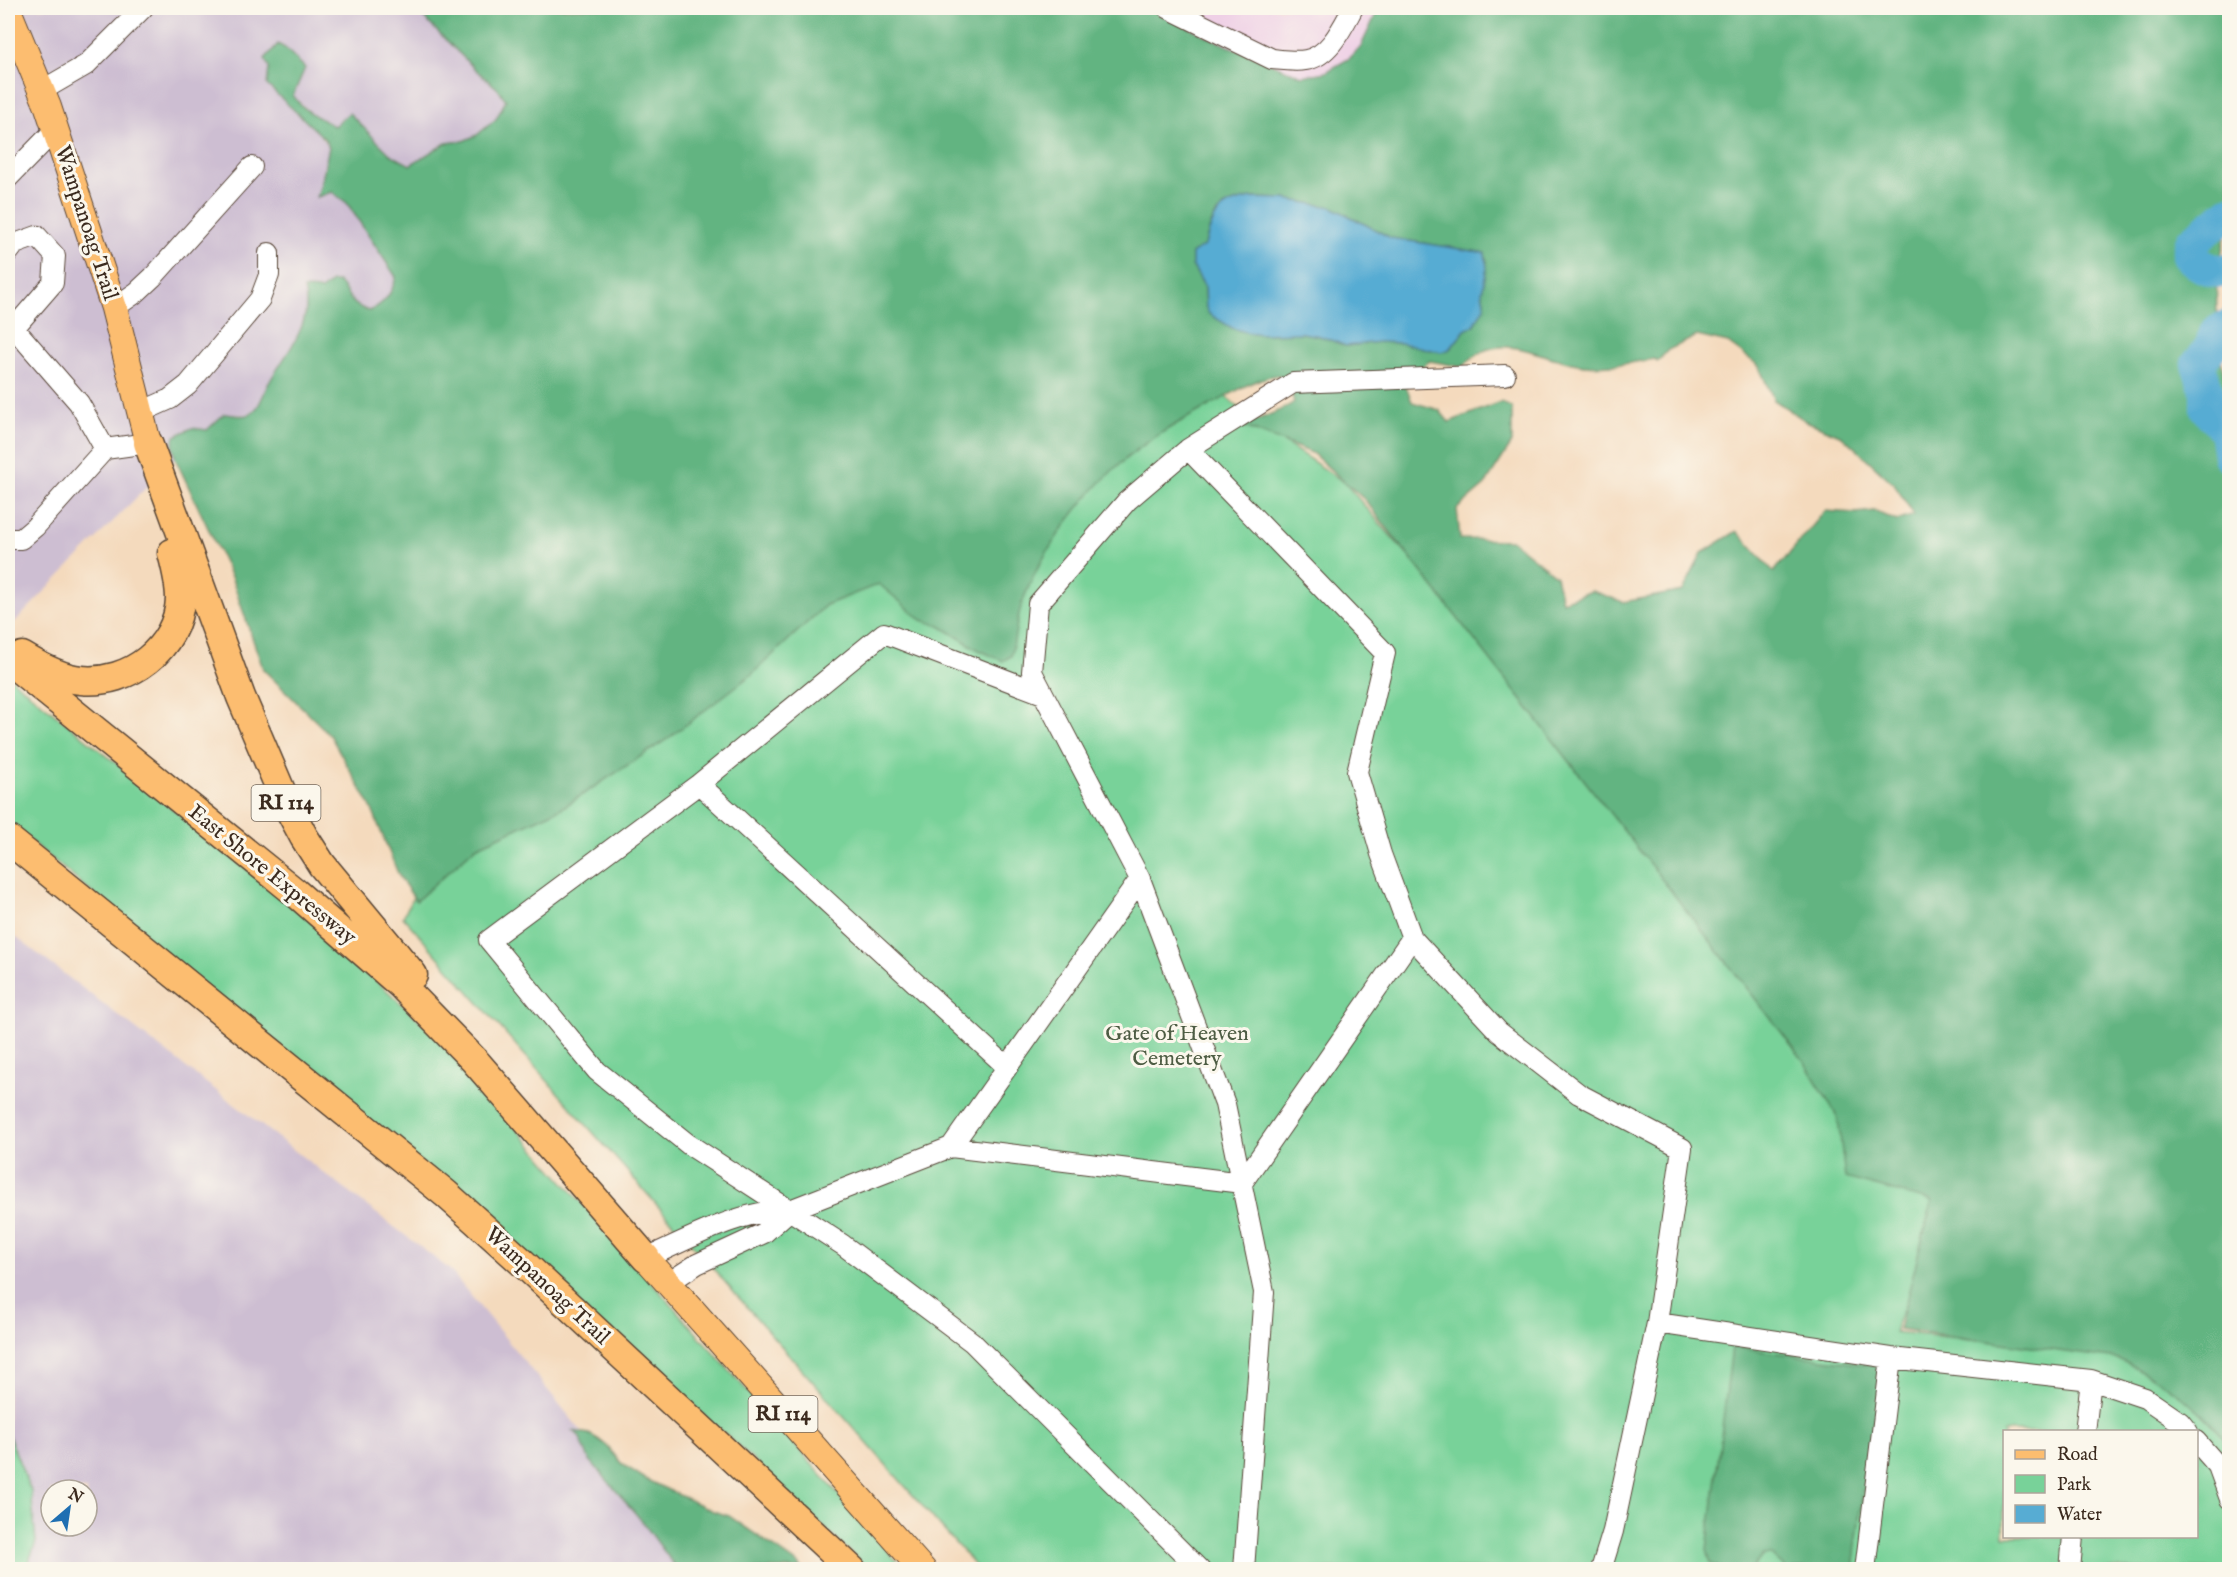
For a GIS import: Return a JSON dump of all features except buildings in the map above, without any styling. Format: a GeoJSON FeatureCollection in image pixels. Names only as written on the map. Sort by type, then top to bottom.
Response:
{"type":"FeatureCollection","features":[{"type":"Feature","properties":{"kind":"highway"},"geometry":{"type":"LineString","coordinates":[[8,648],[61,676],[80,680],[97,680],[122,674],[144,663],[168,638],[177,616],[180,590],[148,443]]}},
{"type":"Feature","properties":{"kind":"highway","name":"RI 114"},"geometry":{"type":"LineString","coordinates":[[148,443],[241,697],[279,789],[304,837],[333,879],[432,997],[518,1111],[646,1257]]}},
{"type":"Feature","properties":{"kind":"highway","name":"East Shore Expressway"},"geometry":{"type":"LineString","coordinates":[[8,660],[349,937],[449,1034],[518,1111]]}},
{"type":"Feature","properties":{"kind":"highway","name":"RI 114"},"geometry":{"type":"LineString","coordinates":[[8,839],[229,1018]]}},
{"type":"Feature","properties":{"kind":"highway"},"geometry":{"type":"LineString","coordinates":[[8,863],[114,945],[229,1018]]}},
{"type":"Feature","properties":{"kind":"highway","name":"Wampanoag Trail"},"geometry":{"type":"LineString","coordinates":[[229,1018],[393,1149],[472,1217],[852,1569]]}},
{"type":"Feature","properties":{"kind":"main road","name":"Wampanoag Trail"},"geometry":{"type":"LineString","coordinates":[[8,10],[55,130],[114,308],[148,443]]}},
{"type":"Feature","properties":{"kind":"main road","name":"RI 114"},"geometry":{"type":"LineString","coordinates":[[646,1257],[923,1569]]}},
{"type":"Feature","properties":{"kind":"street"},"geometry":{"type":"LineString","coordinates":[[41,91],[86,65],[143,8]]}},
{"type":"Feature","properties":{"kind":"street"},"geometry":{"type":"LineString","coordinates":[[1168,8],[1272,59],[1289,61],[1308,60],[1327,49],[1353,8]]}},
{"type":"Feature","properties":{"kind":"street"},"geometry":{"type":"LineString","coordinates":[[8,178],[55,130]]}},
{"type":"Feature","properties":{"kind":"street"},"geometry":{"type":"LineString","coordinates":[[114,308],[153,277],[252,166]]}},
{"type":"Feature","properties":{"kind":"street"},"geometry":{"type":"LineString","coordinates":[[8,253],[15,244],[37,236],[55,256],[53,283],[11,331],[79,403],[105,449]]}},
{"type":"Feature","properties":{"kind":"street"},"geometry":{"type":"LineString","coordinates":[[141,412],[170,399],[188,385],[260,299],[269,275],[269,253]]}},
{"type":"Feature","properties":{"kind":"street"},"geometry":{"type":"LineString","coordinates":[[1244,1569],[1264,1292],[1242,1183],[1225,1104],[1140,879],[1032,672],[1038,604],[1127,501],[1188,448],[1293,383],[1505,375]]}},
{"type":"Feature","properties":{"kind":"street"},"geometry":{"type":"LineString","coordinates":[[8,539],[21,539],[35,527],[105,449],[148,443]]}},
{"type":"Feature","properties":{"kind":"street"},"geometry":{"type":"LineString","coordinates":[[1188,448],[1386,653],[1357,772],[1381,854],[1412,938],[1498,1032],[1579,1094],[1682,1148],[1657,1323],[1613,1532],[1601,1569]]}},
{"type":"Feature","properties":{"kind":"street"},"geometry":{"type":"LineString","coordinates":[[1043,694],[884,633],[699,784],[489,940],[597,1071],[688,1144],[866,1261],[972,1342],[1200,1569]]}},
{"type":"Feature","properties":{"kind":"street"},"geometry":{"type":"LineString","coordinates":[[699,784],[1007,1067]]}},
{"type":"Feature","properties":{"kind":"street"},"geometry":{"type":"LineString","coordinates":[[951,1147],[1140,879]]}},
{"type":"Feature","properties":{"kind":"street"},"geometry":{"type":"LineString","coordinates":[[1242,1183],[1412,938]]}},
{"type":"Feature","properties":{"kind":"street"},"geometry":{"type":"LineString","coordinates":[[646,1257],[744,1216],[764,1211],[790,1210],[951,1147],[1242,1183]]}},
{"type":"Feature","properties":{"kind":"street"},"geometry":{"type":"LineString","coordinates":[[668,1283],[705,1259],[764,1233],[790,1210]]}},
{"type":"Feature","properties":{"kind":"street"},"geometry":{"type":"LineString","coordinates":[[1657,1323],[1891,1358],[2091,1380],[2145,1398],[2180,1422],[2187,1430]]}},
{"type":"Feature","properties":{"kind":"street"},"geometry":{"type":"LineString","coordinates":[[1865,1569],[1891,1358]]}},
{"type":"Feature","properties":{"kind":"street"},"geometry":{"type":"LineString","coordinates":[[2085,1430],[2091,1380]]}},
{"type":"Feature","properties":{"kind":"street"},"geometry":{"type":"LineString","coordinates":[[2198,1444],[2218,1466],[2229,1499]]}},
{"type":"Feature","properties":{"kind":"street"},"geometry":{"type":"LineString","coordinates":[[2070,1569],[2073,1538]]}},
{"type":"Feature","properties":{"kind":"shaded area"},"geometry":{"type":"Polygon","coordinates":[[[8,8],[414,8],[498,89],[506,100],[496,119],[477,135],[463,141],[446,143],[411,165],[390,154],[349,114],[334,126],[313,115],[293,96],[296,87],[265,59],[329,147],[323,170],[324,178],[317,196],[332,192],[347,203],[396,277],[394,287],[382,305],[369,311],[359,308],[350,301],[341,284],[332,282],[321,290],[304,289],[307,301],[304,319],[293,348],[269,382],[259,406],[247,415],[224,414],[207,430],[192,428],[173,445],[175,458],[9,628],[8,627],[8,8]]]}},
{"type":"Feature","properties":{"kind":"shaded area"},"geometry":{"type":"Polygon","coordinates":[[[1149,8],[1379,8],[1361,46],[1350,58],[1326,72],[1301,76],[1221,43],[1149,8]]]}},
{"type":"Feature","properties":{"kind":"shaded area"},"geometry":{"type":"Polygon","coordinates":[[[8,931],[449,1269],[694,1569],[8,1569],[8,931]]]}},
{"type":"Feature","properties":{"kind":"green space"},"geometry":{"type":"Polygon","coordinates":[[[414,8],[1149,8],[1221,43],[1302,76],[1326,72],[1350,58],[1361,46],[1379,8],[2229,8],[2230,218],[2216,276],[2218,350],[2230,395],[2229,1447],[2208,1420],[2180,1396],[2149,1375],[2118,1359],[1899,1329],[1932,1201],[1845,1178],[1838,1118],[1804,1061],[1365,500],[1312,453],[1245,427],[1247,423],[1294,402],[1289,386],[1280,375],[1252,383],[1167,429],[1128,457],[1097,486],[1082,503],[1042,560],[1021,605],[1011,656],[1003,661],[977,649],[940,626],[922,620],[879,584],[826,605],[751,675],[666,740],[562,808],[476,847],[416,901],[399,876],[371,807],[330,735],[263,669],[232,579],[175,458],[173,445],[175,436],[192,428],[207,430],[224,414],[245,416],[256,409],[302,326],[306,302],[304,289],[321,290],[332,282],[338,282],[353,302],[369,311],[387,298],[396,277],[347,203],[332,192],[317,197],[329,147],[324,138],[267,85],[269,68],[265,59],[278,44],[285,48],[305,68],[293,96],[302,106],[334,126],[349,113],[390,154],[410,165],[446,143],[463,141],[477,135],[496,119],[506,100],[498,89],[414,8]],[[1254,198],[1233,202],[1219,211],[1211,224],[1205,245],[1192,254],[1192,265],[1205,287],[1206,308],[1233,327],[1245,332],[1262,334],[1302,333],[1320,336],[1346,346],[1379,342],[1401,343],[1441,352],[1450,349],[1465,330],[1473,326],[1485,307],[1482,292],[1487,261],[1484,253],[1391,238],[1332,207],[1284,199],[1254,198]],[[1697,336],[1668,350],[1658,361],[1654,359],[1611,365],[1585,365],[1521,349],[1491,348],[1477,355],[1463,367],[1430,361],[1403,378],[1412,402],[1439,410],[1449,422],[1501,402],[1512,408],[1512,443],[1485,485],[1457,509],[1460,539],[1511,540],[1556,576],[1562,601],[1592,591],[1623,602],[1683,591],[1702,553],[1737,531],[1774,572],[1825,511],[1856,513],[1874,511],[1897,521],[1914,515],[1894,484],[1842,436],[1806,421],[1774,400],[1758,365],[1728,343],[1697,336]]]}},
{"type":"Feature","properties":{"kind":"green space","name":"Gate of Heaven Cemetery"},"geometry":{"type":"Polygon","coordinates":[[[1216,388],[1261,427],[1344,482],[1667,854],[1788,1023],[1935,1206],[1934,1234],[1894,1332],[2110,1352],[2179,1376],[2229,1428],[2229,1569],[978,1569],[403,917],[423,878],[861,576],[1155,425],[1216,388]]]}},
{"type":"Feature","properties":{"kind":"green space"},"geometry":{"type":"Polygon","coordinates":[[[8,676],[304,915],[427,1027],[904,1569],[868,1569],[734,1442],[8,823],[8,676]]]}},
{"type":"Feature","properties":{"kind":"green space"},"geometry":{"type":"Polygon","coordinates":[[[1732,1347],[1882,1367],[1879,1405],[1868,1447],[1853,1569],[1786,1569],[1771,1555],[1763,1555],[1752,1569],[1723,1569],[1711,1564],[1707,1550],[1732,1347]]]}},
{"type":"Feature","properties":{"kind":"green space"},"geometry":{"type":"Polygon","coordinates":[[[573,1431],[589,1434],[598,1439],[622,1464],[647,1480],[713,1511],[729,1516],[803,1569],[677,1569],[642,1521],[589,1459],[579,1436],[573,1431]]]}},
{"type":"Feature","properties":{"kind":"green space"},"geometry":{"type":"Polygon","coordinates":[[[8,1434],[31,1491],[36,1542],[26,1569],[8,1569],[8,1434]]]}},
{"type":"Feature","properties":{"kind":"water"},"geometry":{"type":"Polygon","coordinates":[[[1254,198],[1284,199],[1332,207],[1391,238],[1485,253],[1487,268],[1482,292],[1485,307],[1473,326],[1465,330],[1450,349],[1441,352],[1401,343],[1379,342],[1346,346],[1320,336],[1302,333],[1262,334],[1232,328],[1209,314],[1206,308],[1205,287],[1192,265],[1192,254],[1205,245],[1211,225],[1220,211],[1233,203],[1254,198]]]}},
{"type":"Feature","properties":{"kind":"waterway"},"geometry":{"type":"LineString","coordinates":[[2230,212],[2192,242],[2189,255],[2197,263],[2207,268],[2218,271],[2230,270]]}},
{"type":"Feature","properties":{"kind":"waterway"},"geometry":{"type":"LineString","coordinates":[[2230,325],[2216,333],[2211,347],[2198,364],[2207,391],[2207,409],[2226,431],[2230,456]]}}]}
